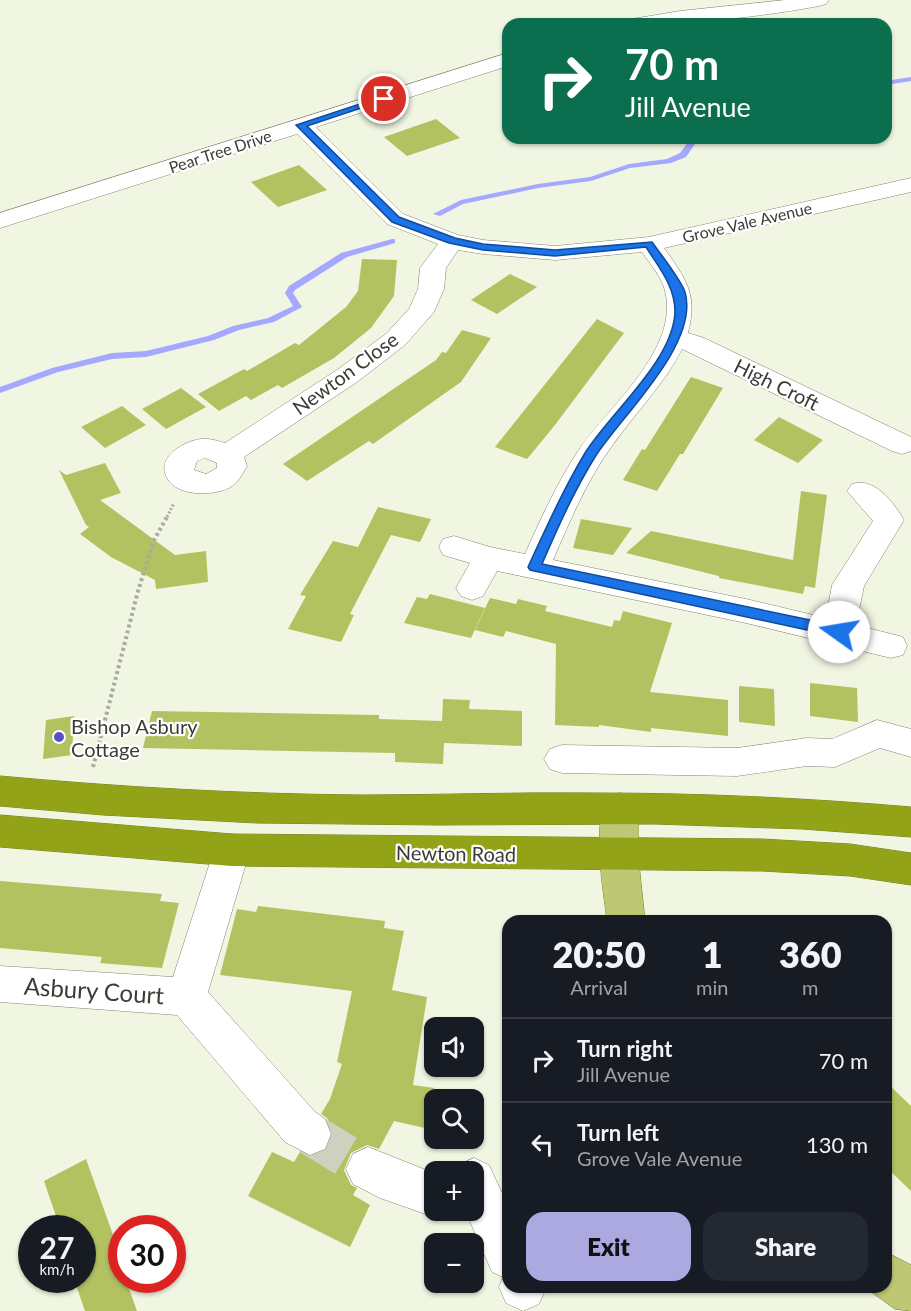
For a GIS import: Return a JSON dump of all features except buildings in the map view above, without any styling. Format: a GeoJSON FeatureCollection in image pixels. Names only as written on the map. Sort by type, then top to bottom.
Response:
{"type":"FeatureCollection","features":[{"type":"Feature","properties":{"kind":"highway"},"geometry":{"type":"LineString","coordinates":[[0,791],[84,800],[310,809],[620,808],[820,814],[911,822]]}},
{"type":"Feature","properties":{"kind":"highway","name":"Newton Road"},"geometry":{"type":"LineString","coordinates":[[0,831],[232,850],[762,855],[850,860],[911,870]]}},
{"type":"Feature","properties":{"kind":"main road"},"geometry":{"type":"LineString","coordinates":[[620,808],[619,855],[625,915]]}},
{"type":"Feature","properties":{"kind":"street"},"geometry":{"type":"LineString","coordinates":[[662,18],[785,7],[819,0]]}},
{"type":"Feature","properties":{"kind":"street","name":"Pear Tree Drive"},"geometry":{"type":"LineString","coordinates":[[0,221],[502,61]]}},
{"type":"Feature","properties":{"kind":"street","name":"Grove Vale Avenue"},"geometry":{"type":"LineString","coordinates":[[301,125],[395,219],[452,241],[483,247],[555,253],[649,244],[907,190]]}},
{"type":"Feature","properties":{"kind":"street","name":"Newton Close"},"geometry":{"type":"LineString","coordinates":[[188,482],[179,474],[179,464],[187,454],[203,448],[219,449],[229,454],[347,376],[396,339],[421,312],[431,289],[432,268],[452,241]]}},
{"type":"Feature","properties":{"kind":"street"},"geometry":{"type":"LineString","coordinates":[[534,567],[566,497],[592,453],[652,374],[674,338],[680,315],[679,292],[649,244]]}},
{"type":"Feature","properties":{"kind":"street","name":"High Croft"},"geometry":{"type":"LineString","coordinates":[[674,338],[695,344],[883,442]]}},
{"type":"Feature","properties":{"kind":"street"},"geometry":{"type":"LineString","coordinates":[[839,632],[848,585],[889,520],[862,491]]}},
{"type":"Feature","properties":{"kind":"street"},"geometry":{"type":"LineString","coordinates":[[454,547],[488,558],[839,632],[891,646]]}},
{"type":"Feature","properties":{"kind":"street"},"geometry":{"type":"LineString","coordinates":[[472,588],[488,558]]}},
{"type":"Feature","properties":{"kind":"street"},"geometry":{"type":"LineString","coordinates":[[562,759],[736,762],[807,752],[835,753],[877,734],[892,736],[911,743]]}},
{"type":"Feature","properties":{"kind":"street","name":"Asbury Court"},"geometry":{"type":"LineString","coordinates":[[187,997],[232,850]]}},
{"type":"Feature","properties":{"kind":"street","name":"Asbury Court"},"geometry":{"type":"LineString","coordinates":[[0,984],[187,997],[300,1127],[310,1134]]}},
{"type":"Feature","properties":{"kind":"street"},"geometry":{"type":"LineString","coordinates":[[368,1169],[380,1176],[424,1192]]}},
{"type":"Feature","properties":{"kind":"street"},"geometry":{"type":"LineString","coordinates":[[484,1202],[502,1242]]}},
{"type":"Feature","properties":{"kind":"path"},"geometry":{"type":"LineString","coordinates":[[84,800],[138,591],[154,540],[188,482]]}},
{"type":"Feature","properties":{"kind":"waterway"},"geometry":{"type":"LineString","coordinates":[[892,82],[911,79]]}},
{"type":"Feature","properties":{"kind":"waterway"},"geometry":{"type":"LineString","coordinates":[[437,214],[461,202],[538,186],[591,179],[629,166],[668,161],[683,155],[691,144]]}},
{"type":"Feature","properties":{"kind":"waterway"},"geometry":{"type":"LineString","coordinates":[[0,390],[55,370],[112,356],[146,354],[271,320],[298,307],[289,293],[292,288],[344,255],[392,241]]}},
{"type":"Feature","properties":{"kind":"tunnel"},"geometry":{"type":"LineString","coordinates":[[310,1134],[368,1169]]}},
{"type":"Feature","properties":{"kind":"place","name":"Bishop Asbury Cottage"},"geometry":{"type":"Point","coordinates":[59,737]}},
{"type":"Feature","properties":{"kind":"route"},"geometry":{"type":"LineString","coordinates":[[384,99],[301,125],[395,219],[452,241],[483,247],[555,253],[649,244],[679,292],[680,315],[674,338],[652,374],[592,453],[566,497],[534,567],[746,610],[839,632]]}}]}
